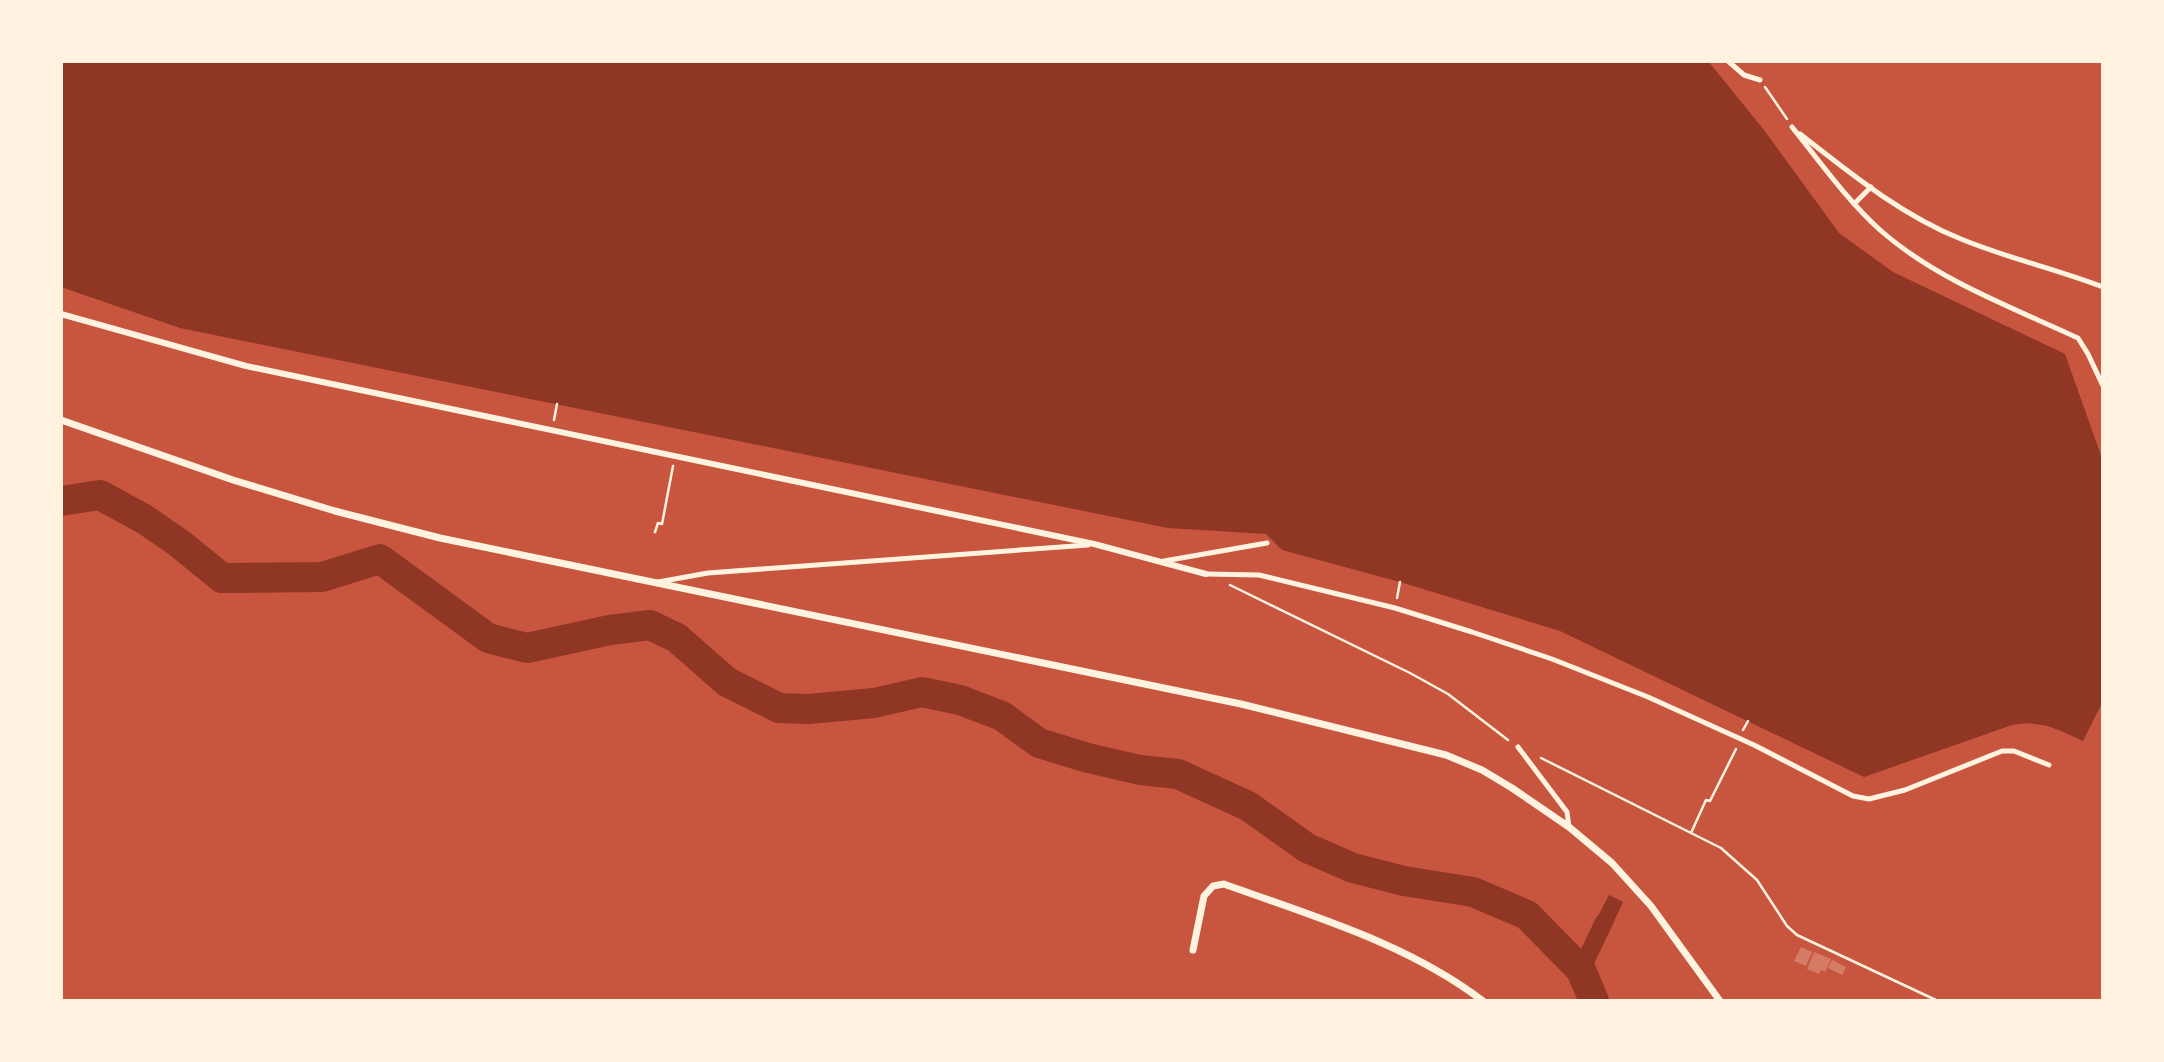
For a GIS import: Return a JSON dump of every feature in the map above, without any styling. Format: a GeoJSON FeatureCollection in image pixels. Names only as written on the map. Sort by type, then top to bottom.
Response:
{"type":"FeatureCollection","features":[{"type":"Feature","properties":{"kind":"street"},"geometry":{"type":"LineString","coordinates":[[61,314],[246,366],[1094,544],[1206,574]]}},
{"type":"Feature","properties":{"kind":"street"},"geometry":{"type":"LineString","coordinates":[[61,420],[233,480],[440,538],[1241,704],[1407,743],[1446,755],[1482,771],[1569,827],[1612,863],[1651,906],[1720,1001]]}},
{"type":"Feature","properties":{"kind":"street"},"geometry":{"type":"LineString","coordinates":[[1193,950],[1204,896],[1213,886],[1224,884],[1364,935],[1425,962],[1460,983],[1483,1001]]}},
{"type":"Feature","properties":{"kind":"lane"},"geometry":{"type":"LineString","coordinates":[[1728,61],[1744,75],[1760,80]]}},
{"type":"Feature","properties":{"kind":"lane"},"geometry":{"type":"LineString","coordinates":[[1792,127],[1910,213],[1961,239],[2103,286]]}},
{"type":"Feature","properties":{"kind":"lane"},"geometry":{"type":"LineString","coordinates":[[1792,127],[1854,204],[1887,235],[1931,268],[2078,338],[2103,386]]}},
{"type":"Feature","properties":{"kind":"lane"},"geometry":{"type":"LineString","coordinates":[[1854,204],[1871,187]]}},
{"type":"Feature","properties":{"kind":"lane"},"geometry":{"type":"LineString","coordinates":[[1164,561],[1267,543]]}},
{"type":"Feature","properties":{"kind":"lane"},"geometry":{"type":"LineString","coordinates":[[656,582],[708,573],[1094,544]]}},
{"type":"Feature","properties":{"kind":"lane"},"geometry":{"type":"LineString","coordinates":[[1206,574],[1259,575],[1395,608],[1552,659],[1648,697],[1853,796],[1870,799],[1905,790],[2002,751],[2014,751],[2049,765]]}},
{"type":"Feature","properties":{"kind":"lane"},"geometry":{"type":"LineString","coordinates":[[1518,747],[1567,812],[1569,827]]}},
{"type":"Feature","properties":{"kind":"path"},"geometry":{"type":"LineString","coordinates":[[1760,80],[1792,127]]}},
{"type":"Feature","properties":{"kind":"path"},"geometry":{"type":"LineString","coordinates":[[551,430],[557,404]]}},
{"type":"Feature","properties":{"kind":"path"},"geometry":{"type":"LineString","coordinates":[[656,532],[658,523],[662,524],[675,456]]}},
{"type":"Feature","properties":{"kind":"path"},"geometry":{"type":"LineString","coordinates":[[1395,608],[1400,582]]}},
{"type":"Feature","properties":{"kind":"path"},"geometry":{"type":"LineString","coordinates":[[1230,585],[1341,638],[1448,694],[1518,747],[1721,848],[1748,871],[1771,899],[1787,926],[1797,935],[1938,1001]]}},
{"type":"Feature","properties":{"kind":"path"},"geometry":{"type":"LineString","coordinates":[[1691,833],[1706,800],[1710,801],[1739,739]]}},
{"type":"Feature","properties":{"kind":"shaded area"},"geometry":{"type":"Polygon","coordinates":[[[61,61],[1708,61],[1764,130],[1839,233],[1893,272],[2065,354],[2103,461],[2103,701],[2083,741],[2041,725],[2012,725],[1864,777],[1560,631],[1400,582],[1282,550],[1266,534],[1168,528],[180,328],[61,287],[61,61]]]}},
{"type":"Feature","properties":{"kind":"shaded area"},"geometry":{"type":"Polygon","coordinates":[[[1609,895],[1623,902],[1612,926],[1597,918],[1609,895]]]}},
{"type":"Feature","properties":{"kind":"building"},"geometry":{"type":"Polygon","coordinates":[[[1801,947],[1812,952],[1806,966],[1794,961],[1801,947]]]}},
{"type":"Feature","properties":{"kind":"building"},"geometry":{"type":"Polygon","coordinates":[[[1814,952],[1831,959],[1825,972],[1821,970],[1819,974],[1807,969],[1814,952]]]}},
{"type":"Feature","properties":{"kind":"building"},"geometry":{"type":"Polygon","coordinates":[[[1832,960],[1846,967],[1842,975],[1828,968],[1832,960]]]}},
{"type":"Feature","properties":{"kind":"waterway"},"geometry":{"type":"LineString","coordinates":[[61,501],[100,495],[144,519],[222,578],[322,577],[380,559],[488,638],[527,648],[610,630],[650,625],[677,638],[727,682],[779,708],[809,709],[874,703],[922,692],[960,700],[1002,716],[1039,743],[1140,770],[1178,774],[1248,806],[1307,848],[1353,868],[1404,881],[1473,892],[1527,915],[1581,970],[1594,1001]]}},
{"type":"Feature","properties":{"kind":"waterway"},"geometry":{"type":"LineString","coordinates":[[1581,970],[1604,922]]}}]}
